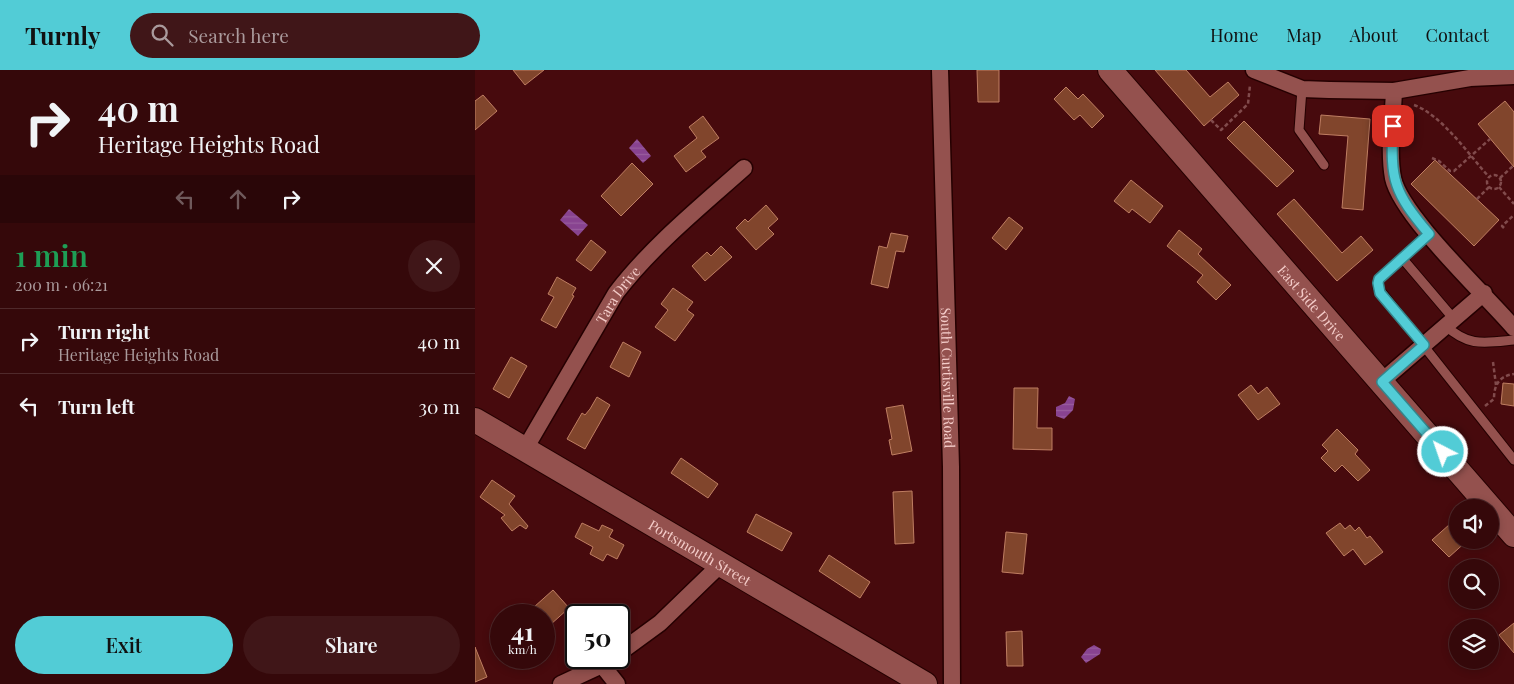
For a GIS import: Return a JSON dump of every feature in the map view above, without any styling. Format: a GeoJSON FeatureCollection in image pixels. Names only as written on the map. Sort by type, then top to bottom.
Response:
{"type":"FeatureCollection","features":[{"type":"Feature","properties":{"kind":"main road","name":"East Side Drive"},"geometry":{"type":"LineString","coordinates":[[1110,70],[1514,534]]}},
{"type":"Feature","properties":{"kind":"main road","name":"Portsmouth Street"},"geometry":{"type":"LineString","coordinates":[[475,420],[925,684]]}},
{"type":"Feature","properties":{"kind":"street","name":"South Curtisville Road"},"geometry":{"type":"LineString","coordinates":[[940,70],[951,467],[952,684]]}},
{"type":"Feature","properties":{"kind":"street"},"geometry":{"type":"LineString","coordinates":[[1252,77],[1303,88],[1394,91],[1471,74],[1514,76]]}},
{"type":"Feature","properties":{"kind":"street"},"geometry":{"type":"LineString","coordinates":[[1394,91],[1391,164],[1393,180],[1407,208],[1514,328]]}},
{"type":"Feature","properties":{"kind":"street","name":"Tara Drive"},"geometry":{"type":"LineString","coordinates":[[525,449],[616,294],[628,277],[660,243],[744,168]]}},
{"type":"Feature","properties":{"kind":"street"},"geometry":{"type":"LineString","coordinates":[[1382,382],[1483,293]]}},
{"type":"Feature","properties":{"kind":"street"},"geometry":{"type":"LineString","coordinates":[[630,645],[660,623],[721,565]]}},
{"type":"Feature","properties":{"kind":"street"},"geometry":{"type":"LineString","coordinates":[[561,684],[591,669]]}},
{"type":"Feature","properties":{"kind":"street"},"geometry":{"type":"LineString","coordinates":[[610,669],[617,684]]}},
{"type":"Feature","properties":{"kind":"lane"},"geometry":{"type":"LineString","coordinates":[[1303,88],[1299,130],[1324,165]]}},
{"type":"Feature","properties":{"kind":"lane"},"geometry":{"type":"LineString","coordinates":[[1429,234],[1379,279],[1378,288],[1514,460]]}},
{"type":"Feature","properties":{"kind":"lane"},"geometry":{"type":"LineString","coordinates":[[1402,258],[1449,321],[1458,338],[1466,341],[1493,342],[1514,340]]}},
{"type":"Feature","properties":{"kind":"path"},"geometry":{"type":"LineString","coordinates":[[1211,120],[1221,130],[1248,104],[1252,77]]}},
{"type":"Feature","properties":{"kind":"path"},"geometry":{"type":"LineString","coordinates":[[1414,105],[1429,112],[1489,177]]}},
{"type":"Feature","properties":{"kind":"path"},"geometry":{"type":"LineString","coordinates":[[1432,158],[1439,161],[1449,171],[1454,171],[1490,139]]}},
{"type":"Feature","properties":{"kind":"path"},"geometry":{"type":"LineString","coordinates":[[1513,166],[1500,178],[1499,188],[1514,204]]}},
{"type":"Feature","properties":{"kind":"path"},"geometry":{"type":"LineString","coordinates":[[1489,177],[1496,175],[1500,178]]}},
{"type":"Feature","properties":{"kind":"path"},"geometry":{"type":"LineString","coordinates":[[1489,177],[1487,181],[1489,187]]}},
{"type":"Feature","properties":{"kind":"path"},"geometry":{"type":"LineString","coordinates":[[1489,187],[1493,189],[1499,188]]}},
{"type":"Feature","properties":{"kind":"path"},"geometry":{"type":"LineString","coordinates":[[1477,199],[1489,187]]}},
{"type":"Feature","properties":{"kind":"path"},"geometry":{"type":"LineString","coordinates":[[1504,228],[1502,226],[1514,215]]}},
{"type":"Feature","properties":{"kind":"path"},"geometry":{"type":"LineString","coordinates":[[1493,362],[1494,399]]}},
{"type":"Feature","properties":{"kind":"path"},"geometry":{"type":"LineString","coordinates":[[1495,385],[1505,377],[1514,374]]}},
{"type":"Feature","properties":{"kind":"shaded area"},"geometry":{"type":"Polygon","coordinates":[[[637,139],[651,156],[643,163],[629,148],[637,139]]]}},
{"type":"Feature","properties":{"kind":"shaded area"},"geometry":{"type":"Polygon","coordinates":[[[569,209],[588,225],[578,236],[560,220],[569,209]]]}},
{"type":"Feature","properties":{"kind":"shaded area"},"geometry":{"type":"Polygon","coordinates":[[[1069,396],[1075,399],[1073,410],[1064,419],[1056,416],[1056,407],[1065,403],[1069,396]]]}},
{"type":"Feature","properties":{"kind":"shaded area"},"geometry":{"type":"Polygon","coordinates":[[[1094,645],[1101,649],[1100,654],[1086,663],[1081,657],[1087,649],[1094,645]]]}},
{"type":"Feature","properties":{"kind":"building"},"geometry":{"type":"Polygon","coordinates":[[[513,70],[544,70],[525,85],[513,70]]]}},
{"type":"Feature","properties":{"kind":"building"},"geometry":{"type":"Polygon","coordinates":[[[977,70],[999,70],[999,102],[978,102],[977,70]]]}},
{"type":"Feature","properties":{"kind":"building"},"geometry":{"type":"Polygon","coordinates":[[[1155,70],[1186,70],[1210,97],[1228,82],[1239,95],[1204,126],[1155,70]]]}},
{"type":"Feature","properties":{"kind":"building"},"geometry":{"type":"Polygon","coordinates":[[[1066,87],[1078,99],[1083,94],[1104,116],[1092,128],[1080,115],[1074,120],[1054,99],[1066,87]]]}},
{"type":"Feature","properties":{"kind":"building"},"geometry":{"type":"Polygon","coordinates":[[[483,95],[497,111],[475,130],[475,101],[483,95]]]}},
{"type":"Feature","properties":{"kind":"building"},"geometry":{"type":"Polygon","coordinates":[[[1505,101],[1514,112],[1514,167],[1478,124],[1505,101]]]}},
{"type":"Feature","properties":{"kind":"building"},"geometry":{"type":"Polygon","coordinates":[[[1321,115],[1370,119],[1363,210],[1342,208],[1348,136],[1319,134],[1321,115]]]}},
{"type":"Feature","properties":{"kind":"building"},"geometry":{"type":"Polygon","coordinates":[[[703,116],[719,138],[701,151],[706,157],[686,172],[674,156],[697,138],[689,127],[703,116]]]}},
{"type":"Feature","properties":{"kind":"building"},"geometry":{"type":"Polygon","coordinates":[[[1244,121],[1294,171],[1277,187],[1227,138],[1244,121]]]}},
{"type":"Feature","properties":{"kind":"building"},"geometry":{"type":"Polygon","coordinates":[[[1435,160],[1499,220],[1474,246],[1411,184],[1435,160]]]}},
{"type":"Feature","properties":{"kind":"building"},"geometry":{"type":"Polygon","coordinates":[[[632,163],[653,184],[621,216],[601,196],[632,163]]]}},
{"type":"Feature","properties":{"kind":"building"},"geometry":{"type":"Polygon","coordinates":[[[1131,180],[1163,206],[1150,223],[1132,209],[1129,213],[1114,201],[1131,180]]]}},
{"type":"Feature","properties":{"kind":"building"},"geometry":{"type":"Polygon","coordinates":[[[1294,199],[1342,253],[1361,236],[1373,250],[1337,281],[1277,214],[1294,199]]]}},
{"type":"Feature","properties":{"kind":"building"},"geometry":{"type":"Polygon","coordinates":[[[766,205],[778,219],[768,228],[774,234],[756,250],[736,228],[745,219],[748,222],[766,205]]]}},
{"type":"Feature","properties":{"kind":"building"},"geometry":{"type":"Polygon","coordinates":[[[1009,217],[1023,228],[1006,250],[992,238],[1009,217]]]}},
{"type":"Feature","properties":{"kind":"building"},"geometry":{"type":"Polygon","coordinates":[[[1179,230],[1202,249],[1198,254],[1231,285],[1216,300],[1197,282],[1203,275],[1167,246],[1179,230]]]}},
{"type":"Feature","properties":{"kind":"building"},"geometry":{"type":"Polygon","coordinates":[[[891,233],[908,236],[904,252],[896,251],[888,288],[871,284],[879,246],[887,248],[891,233]]]}},
{"type":"Feature","properties":{"kind":"building"},"geometry":{"type":"Polygon","coordinates":[[[591,240],[606,252],[591,271],[576,260],[591,240]]]}},
{"type":"Feature","properties":{"kind":"building"},"geometry":{"type":"Polygon","coordinates":[[[721,246],[732,257],[705,281],[692,266],[707,252],[711,256],[721,246]]]}},
{"type":"Feature","properties":{"kind":"building"},"geometry":{"type":"Polygon","coordinates":[[[557,277],[576,288],[572,295],[574,296],[556,328],[541,320],[554,297],[548,294],[557,277]]]}},
{"type":"Feature","properties":{"kind":"building"},"geometry":{"type":"Polygon","coordinates":[[[673,288],[693,302],[687,310],[694,315],[675,341],[655,327],[668,310],[661,304],[673,288]]]}},
{"type":"Feature","properties":{"kind":"building"},"geometry":{"type":"Polygon","coordinates":[[[623,342],[641,352],[629,377],[610,367],[623,342]]]}},
{"type":"Feature","properties":{"kind":"building"},"geometry":{"type":"Polygon","coordinates":[[[511,357],[527,366],[509,398],[493,389],[511,357]]]}},
{"type":"Feature","properties":{"kind":"building"},"geometry":{"type":"Polygon","coordinates":[[[1503,383],[1514,384],[1514,406],[1501,404],[1503,383]]]}},
{"type":"Feature","properties":{"kind":"building"},"geometry":{"type":"Polygon","coordinates":[[[1251,385],[1258,394],[1267,387],[1280,404],[1258,420],[1238,395],[1251,385]]]}},
{"type":"Feature","properties":{"kind":"building"},"geometry":{"type":"Polygon","coordinates":[[[1014,388],[1038,388],[1037,428],[1052,428],[1052,450],[1013,449],[1014,388]]]}},
{"type":"Feature","properties":{"kind":"building"},"geometry":{"type":"Polygon","coordinates":[[[597,397],[610,405],[585,449],[567,439],[582,413],[585,415],[597,397]]]}},
{"type":"Feature","properties":{"kind":"building"},"geometry":{"type":"Polygon","coordinates":[[[903,405],[912,451],[892,455],[889,440],[892,439],[886,408],[903,405]]]}},
{"type":"Feature","properties":{"kind":"building"},"geometry":{"type":"Polygon","coordinates":[[[1337,429],[1358,450],[1355,454],[1370,470],[1358,481],[1342,465],[1335,472],[1321,458],[1328,451],[1322,445],[1337,429]]]}},
{"type":"Feature","properties":{"kind":"building"},"geometry":{"type":"Polygon","coordinates":[[[681,458],[718,484],[708,498],[671,473],[681,458]]]}},
{"type":"Feature","properties":{"kind":"building"},"geometry":{"type":"Polygon","coordinates":[[[492,480],[515,496],[509,504],[528,526],[526,529],[520,525],[512,531],[501,518],[505,515],[480,497],[492,480]]]}},
{"type":"Feature","properties":{"kind":"building"},"geometry":{"type":"Polygon","coordinates":[[[912,491],[914,543],[895,544],[893,492],[912,491]]]}},
{"type":"Feature","properties":{"kind":"building"},"geometry":{"type":"Polygon","coordinates":[[[756,514],[792,533],[782,551],[747,532],[756,514]]]}},
{"type":"Feature","properties":{"kind":"building"},"geometry":{"type":"Polygon","coordinates":[[[582,523],[599,531],[602,525],[613,530],[609,537],[624,545],[617,559],[607,554],[603,561],[590,554],[593,547],[575,537],[582,523]]]}},
{"type":"Feature","properties":{"kind":"building"},"geometry":{"type":"Polygon","coordinates":[[[1340,523],[1345,529],[1350,525],[1355,531],[1359,527],[1367,538],[1370,536],[1383,552],[1365,565],[1353,549],[1344,556],[1326,533],[1340,523]]]}},
{"type":"Feature","properties":{"kind":"building"},"geometry":{"type":"Polygon","coordinates":[[[1449,525],[1449,549],[1458,549],[1449,557],[1432,540],[1449,525]]]}},
{"type":"Feature","properties":{"kind":"building"},"geometry":{"type":"Polygon","coordinates":[[[1006,532],[1027,534],[1023,574],[1002,572],[1006,532]]]}},
{"type":"Feature","properties":{"kind":"building"},"geometry":{"type":"Polygon","coordinates":[[[829,555],[870,582],[860,598],[819,571],[829,555]]]}},
{"type":"Feature","properties":{"kind":"building"},"geometry":{"type":"Polygon","coordinates":[[[553,590],[565,604],[565,612],[555,621],[555,604],[537,604],[553,590]]]}},
{"type":"Feature","properties":{"kind":"building"},"geometry":{"type":"Polygon","coordinates":[[[1514,623],[1514,653],[1499,635],[1514,623]]]}},
{"type":"Feature","properties":{"kind":"building"},"geometry":{"type":"Polygon","coordinates":[[[1022,631],[1023,666],[1007,666],[1006,632],[1022,631]]]}},
{"type":"Feature","properties":{"kind":"building"},"geometry":{"type":"Polygon","coordinates":[[[475,647],[487,677],[475,682],[475,647]]]}},
{"type":"Feature","properties":{"kind":"route"},"geometry":{"type":"LineString","coordinates":[[1393,126],[1391,164],[1393,180],[1407,208],[1429,234],[1379,279],[1378,288],[1380,293],[1424,345],[1382,382],[1443,452]]}}]}
